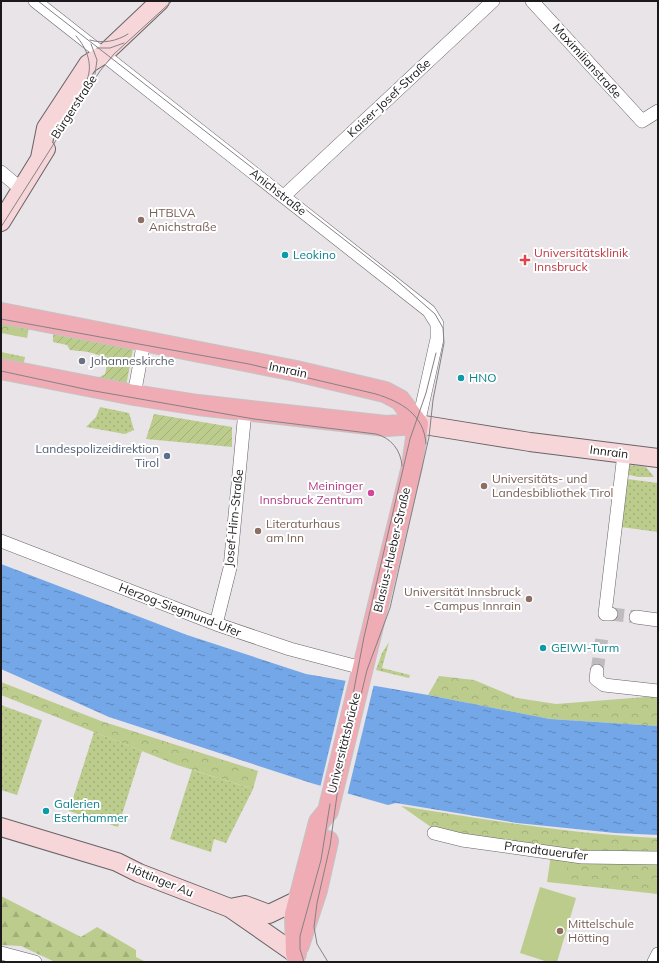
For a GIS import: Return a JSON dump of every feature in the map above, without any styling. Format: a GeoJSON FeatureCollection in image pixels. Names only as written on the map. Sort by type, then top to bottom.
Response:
{"type":"FeatureCollection","features":[{"type":"Feature","properties":{"kind":"main road","name":"Innrain"},"geometry":{"type":"LineString","coordinates":[[1,313],[296,371],[385,392],[400,400],[418,424]]}},
{"type":"Feature","properties":{"kind":"main road","name":"Innrain"},"geometry":{"type":"LineString","coordinates":[[1,369],[134,395],[245,411],[391,427],[418,424]]}},
{"type":"Feature","properties":{"kind":"main road","name":"Blasius-Hueber-Straße"},"geometry":{"type":"LineString","coordinates":[[361,671],[412,466],[418,424]]}},
{"type":"Feature","properties":{"kind":"main road","name":"Universitätsbrücke"},"geometry":{"type":"LineString","coordinates":[[330,802],[361,671]]}},
{"type":"Feature","properties":{"kind":"main road"},"geometry":{"type":"LineString","coordinates":[[301,958],[294,921],[298,900],[320,822],[330,802]]}},
{"type":"Feature","properties":{"kind":"main road"},"geometry":{"type":"LineString","coordinates":[[301,958],[306,926],[317,890],[331,826],[330,802]]}},
{"type":"Feature","properties":{"kind":"street","name":"Anichstraße"},"geometry":{"type":"LineString","coordinates":[[35,1],[420,303],[435,319],[438,329],[437,339],[418,424]]}},
{"type":"Feature","properties":{"kind":"street","name":"Bürgerstraße"},"geometry":{"type":"LineString","coordinates":[[1,222],[40,158],[97,71],[104,54],[160,1]]}},
{"type":"Feature","properties":{"kind":"street","name":"Kaiser-Josef-Straße"},"geometry":{"type":"LineString","coordinates":[[284,196],[493,1]]}},
{"type":"Feature","properties":{"kind":"street","name":"Maximilianstraße"},"geometry":{"type":"LineString","coordinates":[[532,1],[642,121],[658,111]]}},
{"type":"Feature","properties":{"kind":"street"},"geometry":{"type":"LineString","coordinates":[[1,172],[21,189]]}},
{"type":"Feature","properties":{"kind":"street"},"geometry":{"type":"LineString","coordinates":[[134,395],[144,340]]}},
{"type":"Feature","properties":{"kind":"street","name":"Josef-Hirn-Straße"},"geometry":{"type":"LineString","coordinates":[[216,624],[230,568],[245,411]]}},
{"type":"Feature","properties":{"kind":"street","name":"Innrain"},"geometry":{"type":"LineString","coordinates":[[418,424],[658,458]]}},
{"type":"Feature","properties":{"kind":"street"},"geometry":{"type":"LineString","coordinates":[[611,614],[605,614],[624,454]]}},
{"type":"Feature","properties":{"kind":"street","name":"Herzog-Siegmund-Ufer"},"geometry":{"type":"LineString","coordinates":[[1,541],[216,624],[290,650],[361,671]]}},
{"type":"Feature","properties":{"kind":"street"},"geometry":{"type":"LineString","coordinates":[[636,617],[658,620]]}},
{"type":"Feature","properties":{"kind":"street"},"geometry":{"type":"LineString","coordinates":[[597,671],[596,679],[604,685],[658,691]]}},
{"type":"Feature","properties":{"kind":"street","name":"Höttinger Au"},"geometry":{"type":"LineString","coordinates":[[1,827],[117,862],[139,873],[230,908],[301,958]]}},
{"type":"Feature","properties":{"kind":"street","name":"Prandtauerufer"},"geometry":{"type":"LineString","coordinates":[[434,833],[462,840],[582,857],[658,858]]}},
{"type":"Feature","properties":{"kind":"street"},"geometry":{"type":"LineString","coordinates":[[230,908],[245,905],[269,914],[298,900]]}},
{"type":"Feature","properties":{"kind":"street"},"geometry":{"type":"LineString","coordinates":[[1,953],[33,962]]}},
{"type":"Feature","properties":{"kind":"street"},"geometry":{"type":"LineString","coordinates":[[654,962],[658,954]]}},
{"type":"Feature","properties":{"kind":"green space"},"geometry":{"type":"Polygon","coordinates":[[[1,322],[29,327],[27,338],[1,333],[1,322]]]}},
{"type":"Feature","properties":{"kind":"green space"},"geometry":{"type":"Polygon","coordinates":[[[53,334],[133,349],[126,386],[96,379],[105,374],[105,361],[96,354],[70,350],[67,345],[53,342],[53,334]]]}},
{"type":"Feature","properties":{"kind":"green space"},"geometry":{"type":"Polygon","coordinates":[[[1,352],[25,357],[23,367],[1,362],[1,352]]]}},
{"type":"Feature","properties":{"kind":"green space"},"geometry":{"type":"Polygon","coordinates":[[[100,407],[129,413],[134,430],[125,434],[86,427],[96,417],[100,407]]]}},
{"type":"Feature","properties":{"kind":"green space"},"geometry":{"type":"Polygon","coordinates":[[[154,414],[232,427],[232,447],[146,439],[154,414]]]}},
{"type":"Feature","properties":{"kind":"green space"},"geometry":{"type":"Polygon","coordinates":[[[627,466],[646,467],[654,477],[638,477],[625,474],[627,466]]]}},
{"type":"Feature","properties":{"kind":"green space"},"geometry":{"type":"Polygon","coordinates":[[[627,479],[658,483],[658,532],[621,527],[627,479]]]}},
{"type":"Feature","properties":{"kind":"green space"},"geometry":{"type":"Polygon","coordinates":[[[389,642],[382,668],[410,675],[409,678],[376,670],[382,653],[389,642]]]}},
{"type":"Feature","properties":{"kind":"green space"},"geometry":{"type":"Polygon","coordinates":[[[439,676],[474,680],[517,698],[556,704],[658,696],[658,726],[550,719],[428,695],[439,676]]]}},
{"type":"Feature","properties":{"kind":"green space"},"geometry":{"type":"Polygon","coordinates":[[[1,682],[101,721],[258,771],[253,789],[177,765],[1,695],[1,682]]]}},
{"type":"Feature","properties":{"kind":"green space"},"geometry":{"type":"Polygon","coordinates":[[[1,705],[42,720],[17,795],[1,790],[1,705]]]}},
{"type":"Feature","properties":{"kind":"green space"},"geometry":{"type":"Polygon","coordinates":[[[94,732],[142,751],[118,827],[69,811],[94,732]]]}},
{"type":"Feature","properties":{"kind":"green space"},"geometry":{"type":"Polygon","coordinates":[[[192,770],[253,789],[226,843],[214,839],[211,852],[170,839],[192,770]]]}},
{"type":"Feature","properties":{"kind":"green space"},"geometry":{"type":"Polygon","coordinates":[[[401,806],[561,830],[658,838],[658,853],[584,855],[532,848],[431,827],[401,806]]]}},
{"type":"Feature","properties":{"kind":"green space"},"geometry":{"type":"Polygon","coordinates":[[[551,855],[658,862],[658,894],[547,882],[551,855]]]}},
{"type":"Feature","properties":{"kind":"green space"},"geometry":{"type":"Polygon","coordinates":[[[551,864],[567,867],[565,883],[549,880],[551,864]]]}},
{"type":"Feature","properties":{"kind":"green space"},"geometry":{"type":"Polygon","coordinates":[[[540,887],[576,898],[557,962],[548,962],[520,953],[540,887]]]}},
{"type":"Feature","properties":{"kind":"green space"},"geometry":{"type":"Polygon","coordinates":[[[1,896],[81,937],[97,927],[136,950],[136,957],[146,962],[55,962],[21,946],[1,945],[1,896]]]}},
{"type":"Feature","properties":{"kind":"water"},"geometry":{"type":"Polygon","coordinates":[[[1,564],[187,635],[306,674],[428,695],[550,719],[658,726],[658,835],[615,833],[517,823],[396,803],[388,805],[311,783],[109,717],[1,669],[1,564]]]}},
{"type":"Feature","properties":{"kind":"pier"},"geometry":{"type":"Polygon","coordinates":[[[346,679],[374,684],[347,796],[320,788],[346,679]]]}},
{"type":"Feature","properties":{"kind":"tunnel"},"geometry":{"type":"LineString","coordinates":[[611,614],[636,617]]}},
{"type":"Feature","properties":{"kind":"tunnel"},"geometry":{"type":"LineString","coordinates":[[597,671],[602,637]]}},
{"type":"Feature","properties":{"kind":"tram line"},"geometry":{"type":"LineString","coordinates":[[38,1],[395,279],[435,314],[443,328],[444,343],[433,400],[429,437],[390,608],[367,670],[337,795],[330,846],[317,903],[314,927],[317,944],[328,962]]}},
{"type":"Feature","properties":{"kind":"tram line"},"geometry":{"type":"LineString","coordinates":[[1,227],[100,71],[114,54],[172,1]]}},
{"type":"Feature","properties":{"kind":"tram line"},"geometry":{"type":"LineString","coordinates":[[90,40],[100,42],[110,41],[128,34]]}},
{"type":"Feature","properties":{"kind":"tram line"},"geometry":{"type":"LineString","coordinates":[[76,36],[83,46],[88,58],[89,70],[86,82]]}},
{"type":"Feature","properties":{"kind":"tram line"},"geometry":{"type":"LineString","coordinates":[[97,48],[110,48],[124,43]]}},
{"type":"Feature","properties":{"kind":"tram line"},"geometry":{"type":"LineString","coordinates":[[91,44],[97,60],[95,74]]}},
{"type":"Feature","properties":{"kind":"tram line"},"geometry":{"type":"LineString","coordinates":[[1,319],[249,364],[376,394],[394,401],[410,411],[421,425],[426,444]]}},
{"type":"Feature","properties":{"kind":"tram line"},"geometry":{"type":"LineString","coordinates":[[344,742],[364,637],[410,439],[426,393],[436,353]]}},
{"type":"Feature","properties":{"kind":"tram line"},"geometry":{"type":"LineString","coordinates":[[1,371],[89,390],[254,419],[376,434],[391,442],[400,455],[402,466]]}},
{"type":"Feature","properties":{"kind":"tram line"},"geometry":{"type":"LineString","coordinates":[[304,962],[300,949],[300,936],[321,860],[330,804]]}},
{"type":"Feature","properties":{"kind":"place","name":"HTBLVA Anichstraße"},"geometry":{"type":"Point","coordinates":[141,220]}},
{"type":"Feature","properties":{"kind":"place","name":"Leokino"},"geometry":{"type":"Point","coordinates":[285,255]}},
{"type":"Feature","properties":{"kind":"place","name":"Universitätsklinik Innsbruck"},"geometry":{"type":"Point","coordinates":[525,260]}},
{"type":"Feature","properties":{"kind":"place","name":"Johanneskirche"},"geometry":{"type":"Point","coordinates":[82,361]}},
{"type":"Feature","properties":{"kind":"place","name":"HNO"},"geometry":{"type":"Point","coordinates":[461,378]}},
{"type":"Feature","properties":{"kind":"place","name":"Landespolizeidirektion Tirol"},"geometry":{"type":"Point","coordinates":[167,456]}},
{"type":"Feature","properties":{"kind":"place","name":"Universitäts- und Landesbibliothek Tirol"},"geometry":{"type":"Point","coordinates":[484,486]}},
{"type":"Feature","properties":{"kind":"place","name":"Meininger Innsbruck Zentrum"},"geometry":{"type":"Point","coordinates":[371,493]}},
{"type":"Feature","properties":{"kind":"place","name":"Literaturhaus am Inn"},"geometry":{"type":"Point","coordinates":[258,531]}},
{"type":"Feature","properties":{"kind":"place","name":"Universität Innsbruck - Campus Innrain"},"geometry":{"type":"Point","coordinates":[529,599]}},
{"type":"Feature","properties":{"kind":"place","name":"GEIWI-Turm"},"geometry":{"type":"Point","coordinates":[543,648]}},
{"type":"Feature","properties":{"kind":"place","name":"Galerien Esterhammer"},"geometry":{"type":"Point","coordinates":[46,811]}},
{"type":"Feature","properties":{"kind":"place","name":"Mittelschule Hötting"},"geometry":{"type":"Point","coordinates":[560,931]}}]}
